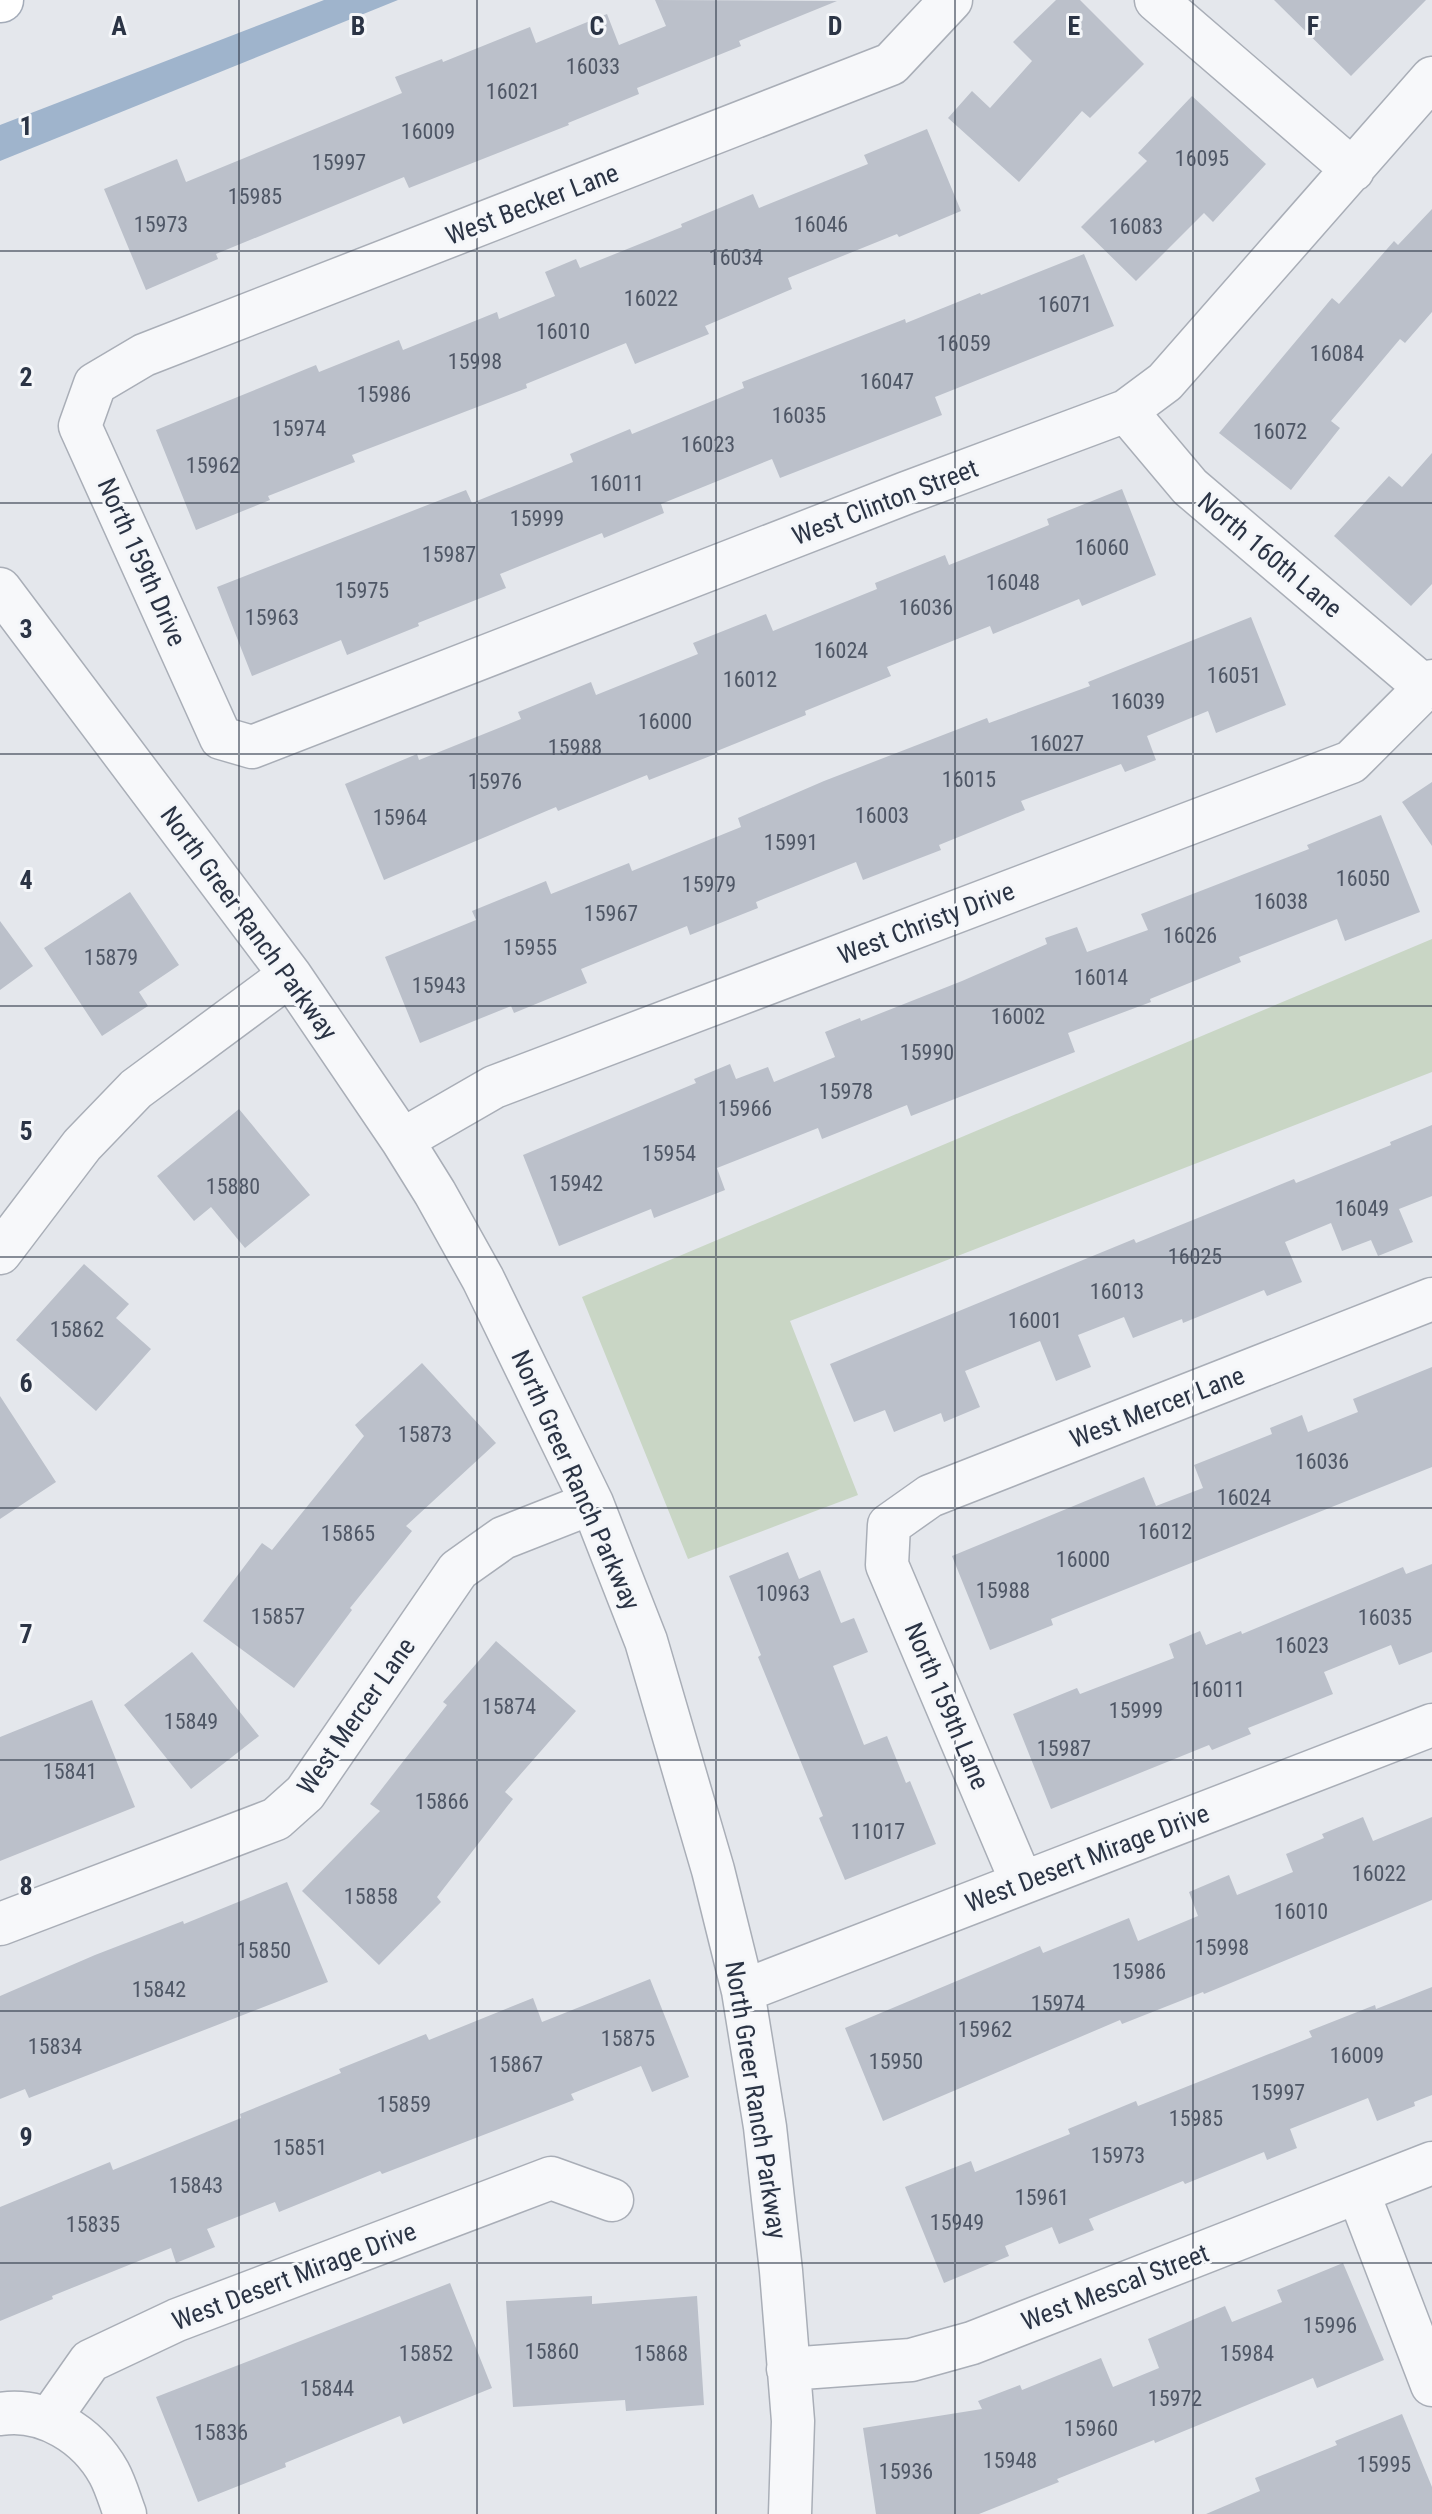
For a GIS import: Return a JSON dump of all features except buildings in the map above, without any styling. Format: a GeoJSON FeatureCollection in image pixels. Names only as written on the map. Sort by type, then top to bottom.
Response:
{"type":"FeatureCollection","features":[{"type":"Feature","properties":{"kind":"street","name":"West Becker Lane"},"geometry":{"type":"LineString","coordinates":[[95,384],[144,355],[891,64],[951,0]]}},
{"type":"Feature","properties":{"kind":"street"},"geometry":{"type":"LineString","coordinates":[[1156,0],[1353,170]]}},
{"type":"Feature","properties":{"kind":"street","name":"West Clinton Street"},"geometry":{"type":"LineString","coordinates":[[221,738],[252,747],[906,493],[1126,411],[1165,382],[1432,78]]}},
{"type":"Feature","properties":{"kind":"street","name":"North 159th Drive"},"geometry":{"type":"LineString","coordinates":[[95,384],[80,426],[221,738]]}},
{"type":"Feature","properties":{"kind":"street","name":"North 160th Lane"},"geometry":{"type":"LineString","coordinates":[[1126,411],[1190,487],[1429,685]]}},
{"type":"Feature","properties":{"kind":"street","name":"North Greer Ranch Parkway"},"geometry":{"type":"LineString","coordinates":[[0,589],[290,975],[402,1140],[483,1279],[592,1503],[646,1641],[713,1870],[743,1991],[765,2127],[781,2271],[793,2421],[790,2514]]}},
{"type":"Feature","properties":{"kind":"street","name":"West Christy Drive"},"geometry":{"type":"LineString","coordinates":[[402,1140],[494,1087],[1351,762],[1429,685]]}},
{"type":"Feature","properties":{"kind":"street"},"geometry":{"type":"LineString","coordinates":[[0,1253],[82,1145],[136,1089],[290,975]]}},
{"type":"Feature","properties":{"kind":"street","name":"West Mercer Lane"},"geometry":{"type":"LineString","coordinates":[[889,1525],[930,1496],[1432,1299]]}},
{"type":"Feature","properties":{"kind":"street","name":"West Mercer Lane"},"geometry":{"type":"LineString","coordinates":[[0,1924],[276,1819],[305,1793],[458,1570],[503,1538],[592,1503]]}},
{"type":"Feature","properties":{"kind":"street","name":"North 159th Lane"},"geometry":{"type":"LineString","coordinates":[[889,1525],[887,1565],[1022,1883]]}},
{"type":"Feature","properties":{"kind":"street","name":"West Desert Mirage Drive"},"geometry":{"type":"LineString","coordinates":[[743,1991],[1432,1725]]}},
{"type":"Feature","properties":{"kind":"street","name":"West Mescal Street"},"geometry":{"type":"LineString","coordinates":[[788,2369],[911,2360],[972,2343],[1432,2163]]}},
{"type":"Feature","properties":{"kind":"street","name":"West Desert Mirage Drive"},"geometry":{"type":"LineString","coordinates":[[50,2418],[90,2361],[177,2320],[551,2178],[612,2200]]}},
{"type":"Feature","properties":{"kind":"street"},"geometry":{"type":"LineString","coordinates":[[1358,2192],[1432,2385]]}},
{"type":"Feature","properties":{"kind":"street"},"geometry":{"type":"LineString","coordinates":[[0,2414],[50,2418],[76,2434],[108,2472],[125,2514]]}},
{"type":"Feature","properties":{"kind":"green space"},"geometry":{"type":"Polygon","coordinates":[[[1432,939],[1432,1072],[790,1321],[858,1495],[688,1559],[582,1297],[1432,939]]]}},
{"type":"Feature","properties":{"kind":"water"},"geometry":{"type":"Polygon","coordinates":[[[324,0],[398,0],[0,161],[0,125],[324,0]]]}}]}
